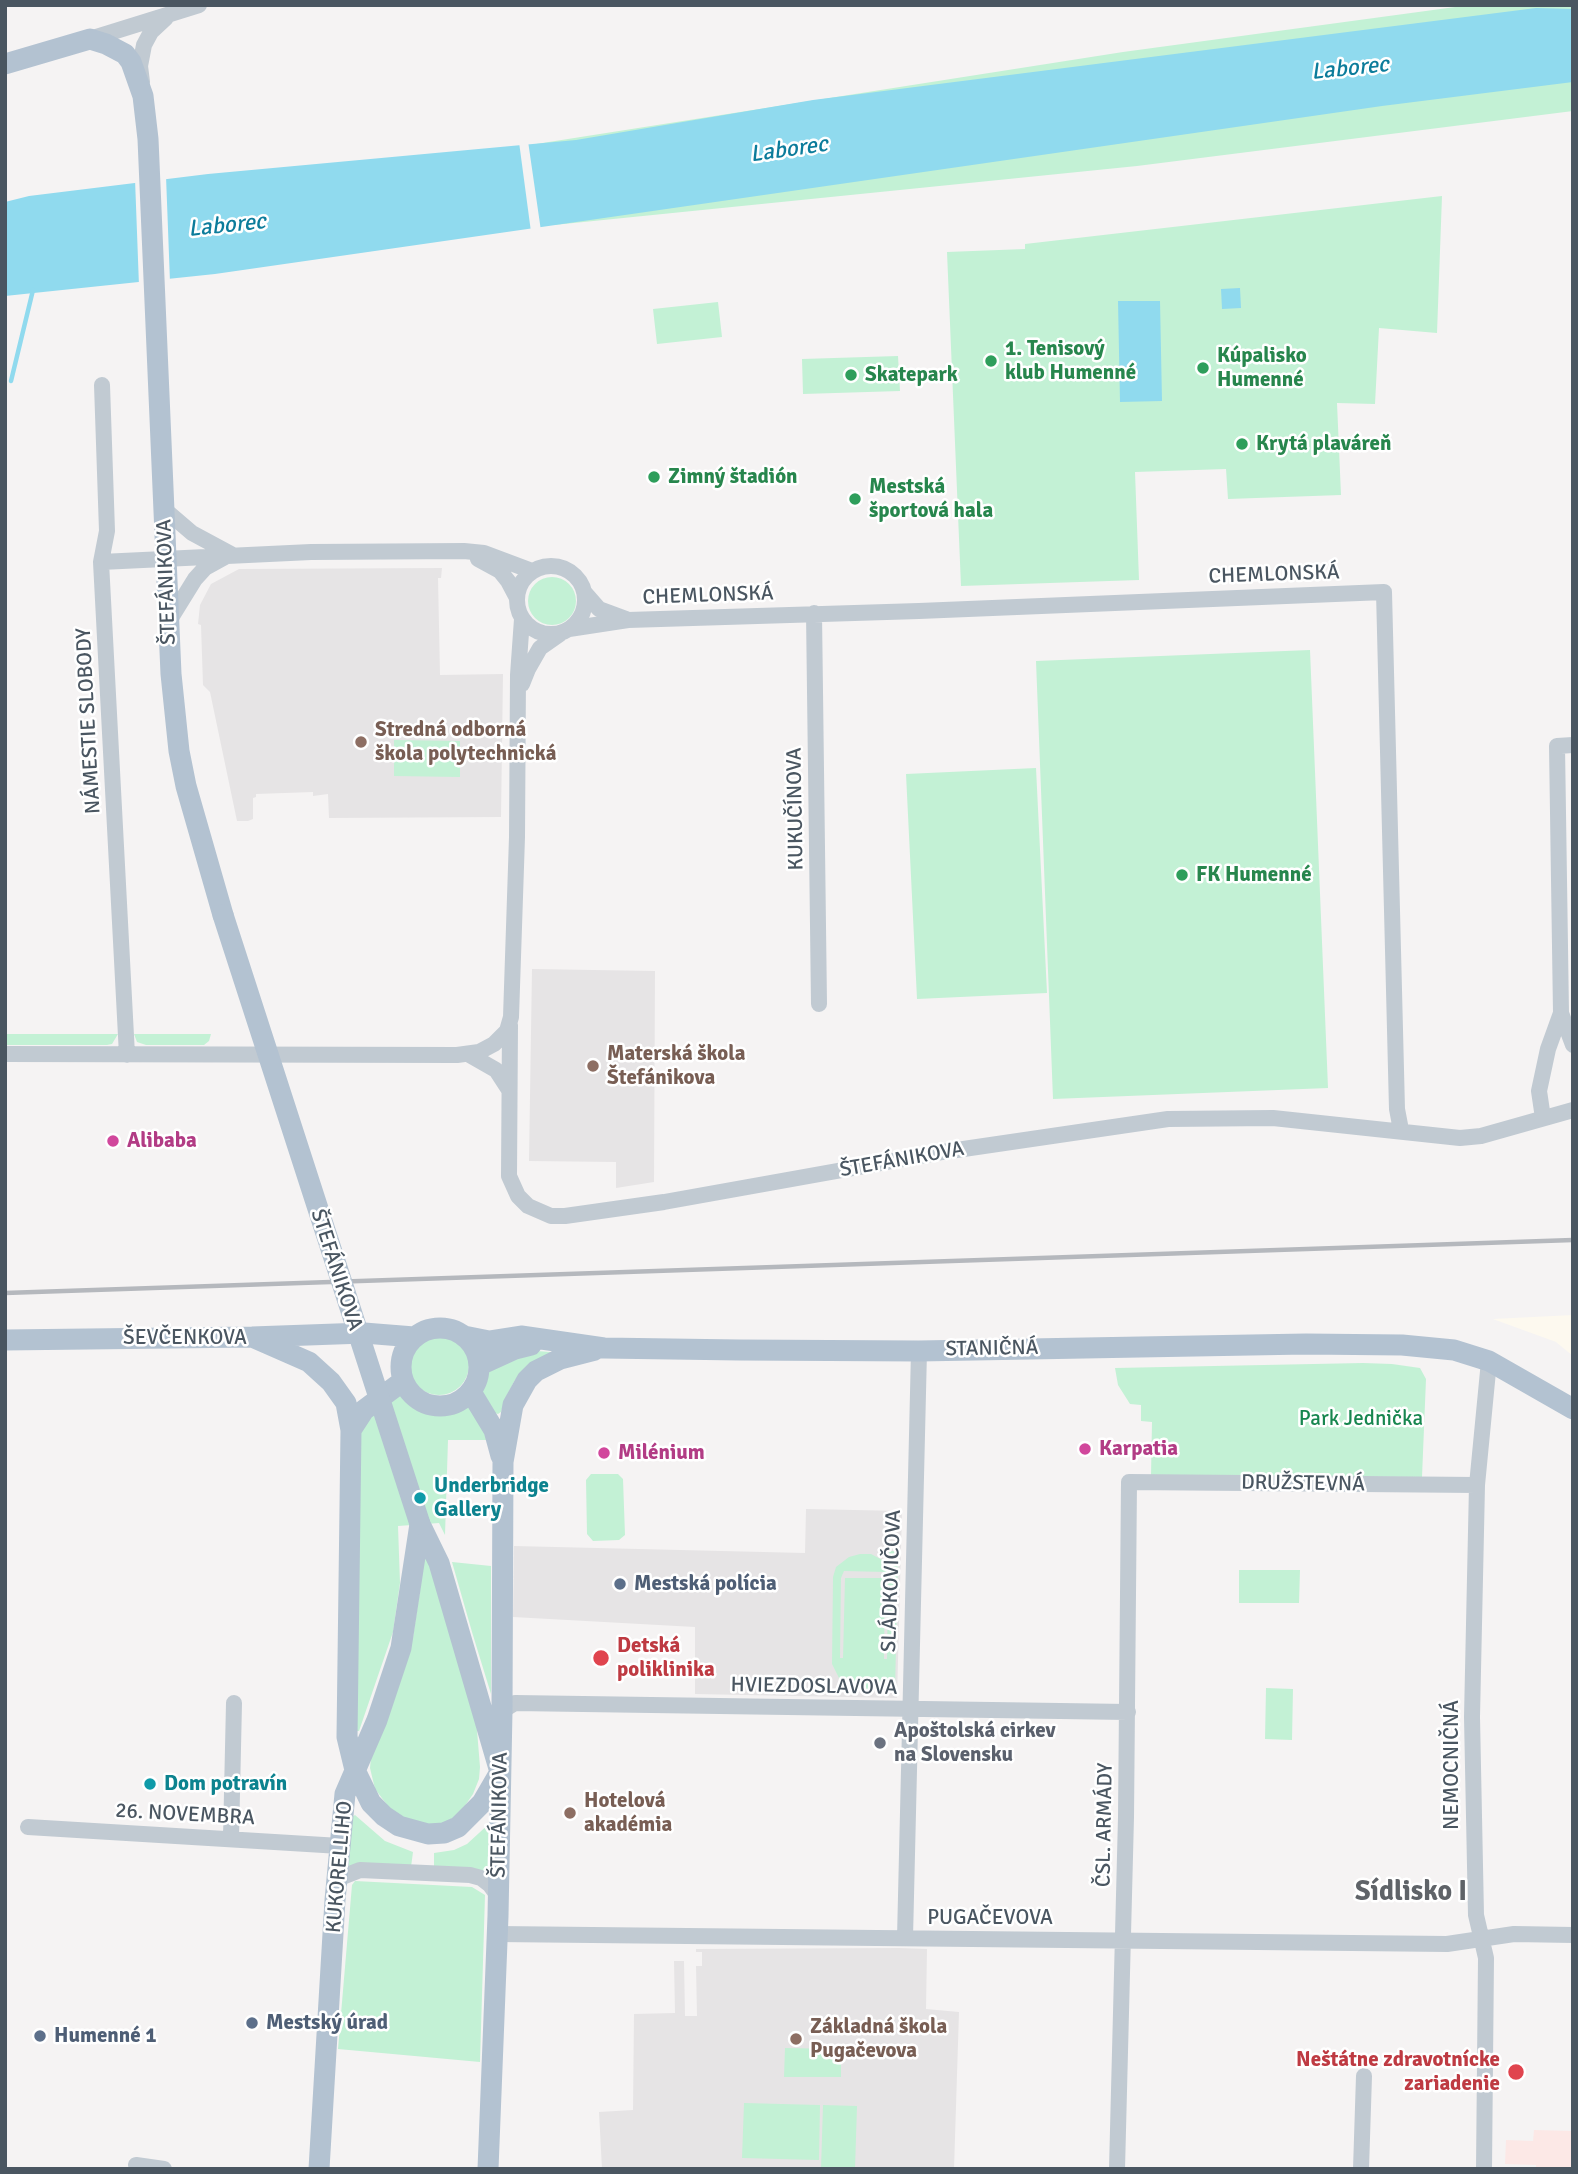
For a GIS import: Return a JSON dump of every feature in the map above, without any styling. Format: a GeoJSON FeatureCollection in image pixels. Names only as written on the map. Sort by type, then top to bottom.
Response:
{"type":"FeatureCollection","features":[{"type":"Feature","properties":{"kind":"main road"},"geometry":{"type":"LineString","coordinates":[[5,64],[90,39]]}},
{"type":"Feature","properties":{"kind":"main road","name":"ŠTEFÁNIKOVA"},"geometry":{"type":"LineString","coordinates":[[90,39],[125,54],[131,62],[143,96],[148,139],[171,674],[179,751],[186,786],[223,915],[420,1524],[439,1563],[500,1772]]}},
{"type":"Feature","properties":{"kind":"main road"},"geometry":{"type":"LineString","coordinates":[[351,1430],[364,1410],[402,1374],[404,1350],[414,1337],[424,1331],[442,1328],[464,1336],[475,1349],[480,1365],[478,1380],[471,1392],[451,1405],[434,1406],[413,1396],[402,1374],[391,1353],[364,1333]]}},
{"type":"Feature","properties":{"kind":"main road","name":"ŠEVČENKOVA"},"geometry":{"type":"LineString","coordinates":[[5,1340],[364,1333],[414,1337]]}},
{"type":"Feature","properties":{"kind":"main road","name":"STANIČNÁ"},"geometry":{"type":"LineString","coordinates":[[464,1336],[489,1341],[521,1336],[604,1348],[919,1351],[1306,1344],[1454,1350],[1489,1361]]}},
{"type":"Feature","properties":{"kind":"main road","name":"KUKORELLIHO"},"geometry":{"type":"LineString","coordinates":[[252,1337],[309,1362],[331,1382],[346,1403],[351,1430],[346,1737],[355,1770],[345,1794],[337,1879],[319,2169]]}},
{"type":"Feature","properties":{"kind":"main road"},"geometry":{"type":"LineString","coordinates":[[480,1365],[514,1349],[553,1340]]}},
{"type":"Feature","properties":{"kind":"main road"},"geometry":{"type":"LineString","coordinates":[[503,1462],[513,1405],[527,1380],[536,1371],[560,1359],[604,1348]]}},
{"type":"Feature","properties":{"kind":"main road"},"geometry":{"type":"LineString","coordinates":[[1489,1361],[1573,1409]]}},
{"type":"Feature","properties":{"kind":"main road"},"geometry":{"type":"LineString","coordinates":[[471,1392],[495,1430],[503,1462]]}},
{"type":"Feature","properties":{"kind":"main road","name":"ŠTEFÁNIKOVA"},"geometry":{"type":"LineString","coordinates":[[488,2169],[502,1711],[503,1462]]}},
{"type":"Feature","properties":{"kind":"main road"},"geometry":{"type":"LineString","coordinates":[[420,1524],[401,1648],[393,1678],[355,1770],[371,1803],[384,1816],[413,1832],[428,1834],[444,1833],[458,1827],[482,1803],[500,1772]]}},
{"type":"Feature","properties":{"kind":"street"},"geometry":{"type":"LineString","coordinates":[[90,39],[199,5]]}},
{"type":"Feature","properties":{"kind":"street"},"geometry":{"type":"LineString","coordinates":[[143,96],[141,66],[144,44],[154,28],[170,14]]}},
{"type":"Feature","properties":{"kind":"street","name":"NÁMESTIE SLOBODY"},"geometry":{"type":"LineString","coordinates":[[102,384],[107,531],[102,562],[127,1055]]}},
{"type":"Feature","properties":{"kind":"street"},"geometry":{"type":"LineString","coordinates":[[164,509],[192,533],[231,554]]}},
{"type":"Feature","properties":{"kind":"street"},"geometry":{"type":"LineString","coordinates":[[464,551],[500,571],[517,598]]}},
{"type":"Feature","properties":{"kind":"street"},"geometry":{"type":"LineString","coordinates":[[102,562],[231,554],[484,553],[533,571],[553,566],[564,568],[573,574],[585,593],[583,614],[564,632],[539,632],[523,619],[518,609],[519,588],[533,571]]}},
{"type":"Feature","properties":{"kind":"street"},"geometry":{"type":"LineString","coordinates":[[169,621],[205,568],[231,554]]}},
{"type":"Feature","properties":{"kind":"street","name":"CHEMLONSKÁ"},"geometry":{"type":"LineString","coordinates":[[564,632],[628,620],[1384,592],[1397,1109],[1401,1130]]}},
{"type":"Feature","properties":{"kind":"street","name":"CHEMLONSKÁ"},"geometry":{"type":"LineString","coordinates":[[585,593],[599,609],[628,620]]}},
{"type":"Feature","properties":{"kind":"street","name":"KUKUČÍNOVA"},"geometry":{"type":"LineString","coordinates":[[814,613],[819,1004]]}},
{"type":"Feature","properties":{"kind":"street","name":"ŠTEFÁNIKOVA"},"geometry":{"type":"LineString","coordinates":[[523,619],[518,675],[509,1176],[528,1206],[540,1213],[565,1216],[664,1202],[943,1152],[1168,1119],[1273,1118],[1460,1138],[1481,1136],[1573,1110]]}},
{"type":"Feature","properties":{"kind":"street","name":"ŠTEFÁNIKOVA"},"geometry":{"type":"LineString","coordinates":[[519,693],[528,668],[540,648],[564,632]]}},
{"type":"Feature","properties":{"kind":"street"},"geometry":{"type":"LineString","coordinates":[[1573,745],[1557,746],[1561,1013],[1573,1045]]}},
{"type":"Feature","properties":{"kind":"street"},"geometry":{"type":"LineString","coordinates":[[1543,1118],[1539,1091],[1548,1049],[1561,1013]]}},
{"type":"Feature","properties":{"kind":"street"},"geometry":{"type":"LineString","coordinates":[[5,1054],[468,1054],[494,1044],[510,1025]]}},
{"type":"Feature","properties":{"kind":"street"},"geometry":{"type":"LineString","coordinates":[[468,1054],[496,1070],[509,1090]]}},
{"type":"Feature","properties":{"kind":"street","name":"SLÁDKOVIČOVA"},"geometry":{"type":"LineString","coordinates":[[905,1938],[919,1351]]}},
{"type":"Feature","properties":{"kind":"street","name":"NEMOCNIČNÁ"},"geometry":{"type":"LineString","coordinates":[[1484,2169],[1486,1958],[1476,1915],[1472,1717],[1477,1485],[1489,1361]]}},
{"type":"Feature","properties":{"kind":"street","name":"DRUŽSTEVNÁ"},"geometry":{"type":"LineString","coordinates":[[1129,1482],[1477,1485]]}},
{"type":"Feature","properties":{"kind":"street","name":"ČSL. ARMÁDY"},"geometry":{"type":"LineString","coordinates":[[1117,2169],[1128,1712],[1129,1482]]}},
{"type":"Feature","properties":{"kind":"street"},"geometry":{"type":"LineString","coordinates":[[230,1838],[234,1703]]}},
{"type":"Feature","properties":{"kind":"street","name":"HVIEZDOSLAVOVA"},"geometry":{"type":"LineString","coordinates":[[502,1711],[514,1703],[1128,1712]]}},
{"type":"Feature","properties":{"kind":"street","name":"26. NOVEMBRA"},"geometry":{"type":"LineString","coordinates":[[28,1827],[340,1846]]}},
{"type":"Feature","properties":{"kind":"street"},"geometry":{"type":"LineString","coordinates":[[337,1879],[360,1870],[470,1875],[481,1878],[498,1896]]}},
{"type":"Feature","properties":{"kind":"street","name":"PUGAČEVOVA"},"geometry":{"type":"LineString","coordinates":[[497,1934],[1447,1944],[1514,1934],[1573,1935]]}},
{"type":"Feature","properties":{"kind":"street"},"geometry":{"type":"LineString","coordinates":[[1361,2169],[1364,2076]]}},
{"type":"Feature","properties":{"kind":"street"},"geometry":{"type":"LineString","coordinates":[[136,2165],[164,2169]]}},
{"type":"Feature","properties":{"kind":"shaded area","name":"Stredná odborná škola polytechnická"},"geometry":{"type":"Polygon","coordinates":[[[442,568],[441,578],[438,578],[440,675],[503,674],[501,817],[329,818],[328,794],[313,796],[313,792],[256,794],[253,798],[253,819],[237,821],[210,692],[203,685],[201,625],[198,624],[200,605],[211,584],[239,569],[442,568]]]}},
{"type":"Feature","properties":{"kind":"shaded area","name":"Materská škola Štefánikova"},"geometry":{"type":"Polygon","coordinates":[[[532,969],[655,971],[654,1182],[616,1188],[616,1162],[529,1161],[532,969]]]}},
{"type":"Feature","properties":{"kind":"shaded area"},"geometry":{"type":"Polygon","coordinates":[[[1573,1315],[1573,1356],[1556,1342],[1493,1319],[1573,1315]]]}},
{"type":"Feature","properties":{"kind":"shaded area"},"geometry":{"type":"Polygon","coordinates":[[[806,1509],[902,1511],[897,1698],[695,1694],[695,1627],[513,1617],[514,1546],[805,1553],[806,1509]]]}},
{"type":"Feature","properties":{"kind":"shaded area","name":"Základná škola Pugačevova"},"geometry":{"type":"Polygon","coordinates":[[[696,1949],[927,1949],[926,2009],[959,2012],[954,2169],[602,2169],[599,2112],[633,2110],[634,2014],[675,2013],[674,1961],[684,1961],[685,2016],[697,2016],[696,1966],[702,1966],[702,1952],[696,1952],[696,1949]]]}},
{"type":"Feature","properties":{"kind":"shaded area"},"geometry":{"type":"Polygon","coordinates":[[[1534,2130],[1573,2131],[1573,2169],[1536,2169],[1536,2165],[1505,2164],[1506,2140],[1533,2141],[1534,2130]]]}},
{"type":"Feature","properties":{"kind":"green space"},"geometry":{"type":"Polygon","coordinates":[[[1470,5],[1573,5],[1573,111],[1137,166],[554,225],[536,144],[1123,52],[1470,5]]]}},
{"type":"Feature","properties":{"kind":"green space","name":"Kúpalisko Humenné"},"geometry":{"type":"Polygon","coordinates":[[[1442,196],[1437,333],[1379,328],[1375,404],[1337,403],[1341,495],[1228,499],[1226,469],[1135,472],[1139,580],[961,586],[947,252],[1025,249],[1025,244],[1442,196]]]}},
{"type":"Feature","properties":{"kind":"green space"},"geometry":{"type":"Polygon","coordinates":[[[718,302],[722,337],[657,344],[653,309],[718,302]]]}},
{"type":"Feature","properties":{"kind":"green space","name":"Skatepark"},"geometry":{"type":"Polygon","coordinates":[[[898,356],[900,391],[803,394],[802,359],[898,356]]]}},
{"type":"Feature","properties":{"kind":"green space"},"geometry":{"type":"Polygon","coordinates":[[[552,577],[561,578],[569,584],[575,592],[575,610],[569,618],[561,624],[552,625],[543,624],[535,618],[529,610],[528,601],[529,592],[535,584],[543,578],[552,577]]]}},
{"type":"Feature","properties":{"kind":"green space","name":"FK Humenné"},"geometry":{"type":"Polygon","coordinates":[[[1310,650],[1328,1088],[1053,1099],[1036,661],[1310,650]]]}},
{"type":"Feature","properties":{"kind":"green space"},"geometry":{"type":"Polygon","coordinates":[[[394,740],[460,741],[460,777],[394,776],[394,740]]]}},
{"type":"Feature","properties":{"kind":"green space"},"geometry":{"type":"Polygon","coordinates":[[[1036,768],[1047,993],[917,999],[906,774],[1036,768]]]}},
{"type":"Feature","properties":{"kind":"green space"},"geometry":{"type":"Polygon","coordinates":[[[5,1034],[118,1034],[112,1044],[107,1045],[5,1045],[5,1034]]]}},
{"type":"Feature","properties":{"kind":"green space"},"geometry":{"type":"Polygon","coordinates":[[[134,1034],[211,1034],[204,1045],[146,1045],[137,1042],[134,1034]]]}},
{"type":"Feature","properties":{"kind":"green space"},"geometry":{"type":"Polygon","coordinates":[[[433,1335],[445,1335],[464,1348],[469,1365],[467,1377],[456,1390],[445,1395],[433,1395],[414,1382],[409,1371],[409,1359],[422,1340],[433,1335]]]}},
{"type":"Feature","properties":{"kind":"green space"},"geometry":{"type":"Polygon","coordinates":[[[537,1351],[550,1352],[550,1357],[527,1368],[515,1380],[501,1412],[498,1414],[489,1411],[480,1388],[486,1374],[492,1367],[537,1351]]]}},
{"type":"Feature","properties":{"kind":"green space","name":"Park Jednička"},"geometry":{"type":"Polygon","coordinates":[[[1363,1363],[1420,1368],[1426,1379],[1422,1477],[1151,1476],[1152,1422],[1141,1421],[1141,1405],[1130,1404],[1118,1385],[1115,1368],[1363,1363]]]}},
{"type":"Feature","properties":{"kind":"green space"},"geometry":{"type":"Polygon","coordinates":[[[402,1392],[417,1406],[433,1411],[446,1410],[467,1401],[489,1440],[448,1440],[445,1535],[439,1523],[398,1526],[400,1583],[393,1632],[359,1731],[355,1731],[357,1439],[370,1414],[402,1392]]]}},
{"type":"Feature","properties":{"kind":"green space"},"geometry":{"type":"Polygon","coordinates":[[[591,1474],[618,1474],[623,1479],[625,1535],[619,1540],[593,1541],[587,1534],[586,1480],[591,1474]]]}},
{"type":"Feature","properties":{"kind":"green space"},"geometry":{"type":"Polygon","coordinates":[[[425,1546],[476,1718],[480,1767],[473,1794],[458,1816],[440,1824],[429,1825],[414,1823],[391,1810],[375,1789],[370,1768],[371,1757],[413,1637],[420,1590],[422,1548],[425,1546]]]}},
{"type":"Feature","properties":{"kind":"green space"},"geometry":{"type":"Polygon","coordinates":[[[889,1551],[898,1551],[895,1692],[887,1692],[887,1681],[875,1688],[856,1690],[840,1680],[832,1664],[833,1577],[836,1567],[849,1557],[860,1554],[871,1554],[888,1563],[889,1551]],[[844,1571],[841,1578],[840,1658],[843,1658],[845,1578],[885,1578],[884,1659],[887,1659],[886,1572],[844,1571]]]}},
{"type":"Feature","properties":{"kind":"green space"},"geometry":{"type":"Polygon","coordinates":[[[452,1562],[491,1566],[491,1694],[472,1632],[452,1562]]]}},
{"type":"Feature","properties":{"kind":"green space"},"geometry":{"type":"Polygon","coordinates":[[[1239,1570],[1300,1570],[1299,1603],[1239,1603],[1239,1570]]]}},
{"type":"Feature","properties":{"kind":"green space"},"geometry":{"type":"Polygon","coordinates":[[[1266,1688],[1293,1689],[1292,1740],[1265,1739],[1266,1688]]]}},
{"type":"Feature","properties":{"kind":"green space"},"geometry":{"type":"Polygon","coordinates":[[[355,1815],[385,1841],[413,1852],[411,1867],[358,1864],[347,1867],[352,1817],[355,1815]]]}},
{"type":"Feature","properties":{"kind":"green space"},"geometry":{"type":"Polygon","coordinates":[[[491,1822],[490,1878],[434,1869],[434,1853],[454,1850],[467,1844],[491,1822]]]}},
{"type":"Feature","properties":{"kind":"green space"},"geometry":{"type":"Polygon","coordinates":[[[355,1881],[472,1887],[485,1895],[480,2062],[338,2049],[352,1885],[355,1881]]]}},
{"type":"Feature","properties":{"kind":"green space"},"geometry":{"type":"Polygon","coordinates":[[[785,2048],[841,2049],[841,2077],[784,2077],[785,2048]]]}},
{"type":"Feature","properties":{"kind":"green space"},"geometry":{"type":"Polygon","coordinates":[[[744,2103],[820,2105],[819,2160],[742,2158],[744,2103]]]}},
{"type":"Feature","properties":{"kind":"green space"},"geometry":{"type":"Polygon","coordinates":[[[823,2105],[857,2106],[855,2169],[821,2169],[823,2105]]]}},
{"type":"Feature","properties":{"kind":"water","name":"Laborec"},"geometry":{"type":"Polygon","coordinates":[[[1536,8],[1573,9],[1573,82],[1382,106],[215,274],[5,296],[5,202],[29,196],[208,174],[576,140],[813,100],[1536,8]]]}},
{"type":"Feature","properties":{"kind":"water"},"geometry":{"type":"Polygon","coordinates":[[[1240,288],[1241,308],[1222,309],[1221,289],[1240,288]]]}},
{"type":"Feature","properties":{"kind":"water"},"geometry":{"type":"Polygon","coordinates":[[[1118,301],[1160,301],[1162,401],[1120,402],[1118,301]]]}},
{"type":"Feature","properties":{"kind":"pier"},"geometry":{"type":"Polygon","coordinates":[[[528,141],[541,231],[531,232],[519,142],[528,141]]]}},
{"type":"Feature","properties":{"kind":"pier"},"geometry":{"type":"Polygon","coordinates":[[[166,176],[170,282],[139,286],[135,179],[166,176]]]}},
{"type":"Feature","properties":{"kind":"waterway"},"geometry":{"type":"LineString","coordinates":[[11,381],[33,290]]}},
{"type":"Feature","properties":{"kind":"railway"},"geometry":{"type":"LineString","coordinates":[[5,1293],[1573,1240]]}},
{"type":"Feature","properties":{"kind":"place","name":"1. Tenisový klub Humenné"},"geometry":{"type":"Point","coordinates":[991,361]}},
{"type":"Feature","properties":{"kind":"place","name":"Kúpalisko Humenné"},"geometry":{"type":"Point","coordinates":[1203,368]}},
{"type":"Feature","properties":{"kind":"place","name":"Skatepark"},"geometry":{"type":"Point","coordinates":[851,375]}},
{"type":"Feature","properties":{"kind":"place","name":"Krytá plaváreň"},"geometry":{"type":"Point","coordinates":[1242,444]}},
{"type":"Feature","properties":{"kind":"place","name":"Zimný štadión"},"geometry":{"type":"Point","coordinates":[654,477]}},
{"type":"Feature","properties":{"kind":"place","name":"Mestská športová hala"},"geometry":{"type":"Point","coordinates":[855,499]}},
{"type":"Feature","properties":{"kind":"place","name":"Stredná odborná škola polytechnická"},"geometry":{"type":"Point","coordinates":[361,742]}},
{"type":"Feature","properties":{"kind":"place","name":"FK Humenné"},"geometry":{"type":"Point","coordinates":[1182,875]}},
{"type":"Feature","properties":{"kind":"place","name":"Materská škola Štefánikova"},"geometry":{"type":"Point","coordinates":[593,1066]}},
{"type":"Feature","properties":{"kind":"place","name":"Alibaba"},"geometry":{"type":"Point","coordinates":[113,1141]}},
{"type":"Feature","properties":{"kind":"place","name":"Karpatia"},"geometry":{"type":"Point","coordinates":[1085,1449]}},
{"type":"Feature","properties":{"kind":"place","name":"Milénium"},"geometry":{"type":"Point","coordinates":[604,1453]}},
{"type":"Feature","properties":{"kind":"place","name":"Underbridge Gallery"},"geometry":{"type":"Point","coordinates":[420,1498]}},
{"type":"Feature","properties":{"kind":"place","name":"Mestská polícia"},"geometry":{"type":"Point","coordinates":[620,1584]}},
{"type":"Feature","properties":{"kind":"place","name":"Detská poliklinika"},"geometry":{"type":"Point","coordinates":[601,1658]}},
{"type":"Feature","properties":{"kind":"place","name":"Apoštolská cirkev na Slovensku"},"geometry":{"type":"Point","coordinates":[880,1743]}},
{"type":"Feature","properties":{"kind":"place","name":"Dom potravín"},"geometry":{"type":"Point","coordinates":[150,1784]}},
{"type":"Feature","properties":{"kind":"place","name":"Hotelová akadémia"},"geometry":{"type":"Point","coordinates":[570,1813]}},
{"type":"Feature","properties":{"kind":"place","name":"Mestský úrad"},"geometry":{"type":"Point","coordinates":[252,2023]}},
{"type":"Feature","properties":{"kind":"place","name":"Humenné 1"},"geometry":{"type":"Point","coordinates":[40,2036]}},
{"type":"Feature","properties":{"kind":"place","name":"Základná škola Pugačevova"},"geometry":{"type":"Point","coordinates":[796,2039]}},
{"type":"Feature","properties":{"kind":"place","name":"Neštátne zdravotnícke zariadenie"},"geometry":{"type":"Point","coordinates":[1516,2072]}},
{"type":"Feature","properties":{"kind":"district","name":"Sídlisko I"},"geometry":{"type":"Point","coordinates":[1411,1893]}}]}
